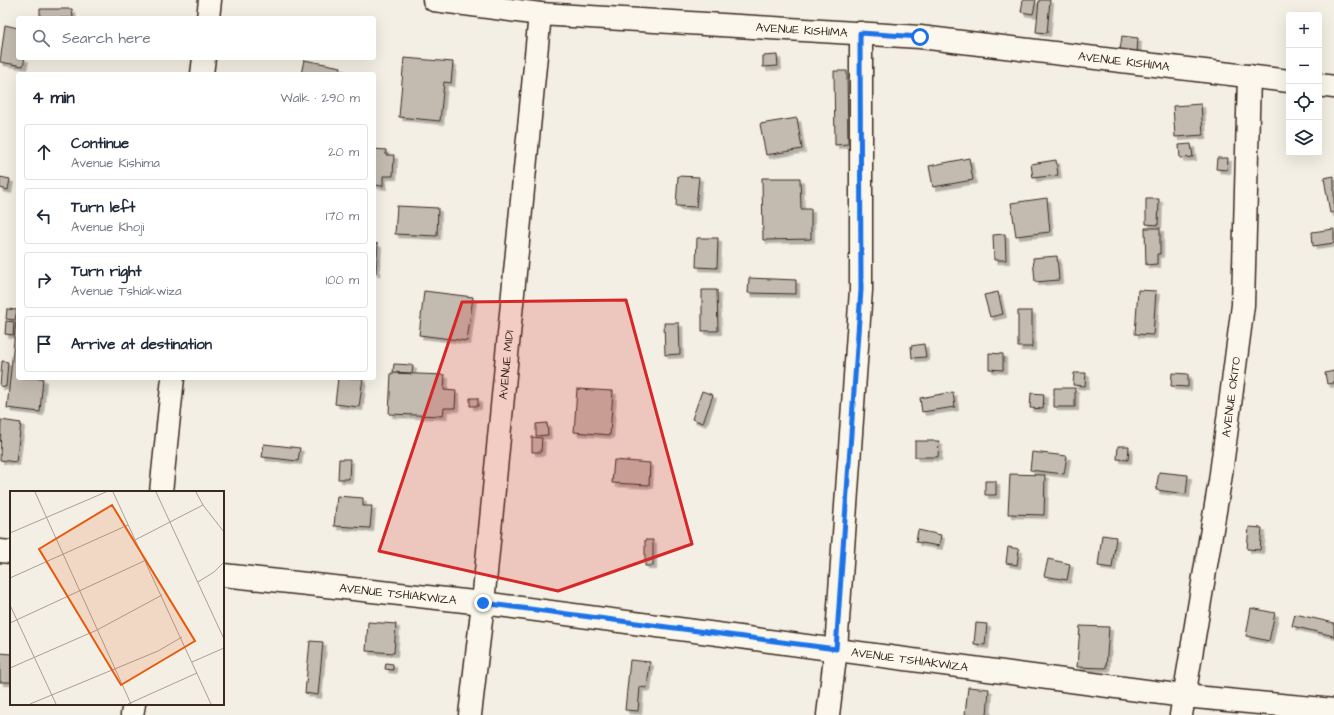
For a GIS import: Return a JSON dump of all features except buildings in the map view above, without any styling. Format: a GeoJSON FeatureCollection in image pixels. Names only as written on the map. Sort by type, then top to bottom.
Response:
{"type":"FeatureCollection","features":[{"type":"Feature","properties":{"kind":"street"},"geometry":{"type":"LineString","coordinates":[[208,16],[210,0]]}},
{"type":"Feature","properties":{"kind":"street","name":"AVENUE KISHIMA"},"geometry":{"type":"LineString","coordinates":[[434,0],[540,14],[920,37],[1286,81]]}},
{"type":"Feature","properties":{"kind":"street","name":"AVENUE MIDI"},"geometry":{"type":"LineString","coordinates":[[470,715],[483,603],[540,14]]}},
{"type":"Feature","properties":{"kind":"street"},"geometry":{"type":"LineString","coordinates":[[828,715],[836,649],[861,290],[860,33]]}},
{"type":"Feature","properties":{"kind":"street"},"geometry":{"type":"LineString","coordinates":[[202,72],[204,60]]}},
{"type":"Feature","properties":{"kind":"street","name":"AVENUE OKITO"},"geometry":{"type":"LineString","coordinates":[[1182,706],[1220,481],[1243,305],[1249,76]]}},
{"type":"Feature","properties":{"kind":"street"},"geometry":{"type":"LineString","coordinates":[[1322,85],[1334,87]]}},
{"type":"Feature","properties":{"kind":"street"},"geometry":{"type":"LineString","coordinates":[[161,491],[173,380]]}},
{"type":"Feature","properties":{"kind":"street"},"geometry":{"type":"LineString","coordinates":[[0,551],[10,552]]}},
{"type":"Feature","properties":{"kind":"street","name":"AVENUE TSHIAKWIZA"},"geometry":{"type":"LineString","coordinates":[[224,575],[483,603],[836,649],[1182,706],[1334,710]]}},
{"type":"Feature","properties":{"kind":"street"},"geometry":{"type":"LineString","coordinates":[[132,715],[134,705]]}},
{"type":"Feature","properties":{"kind":"highlighted area"},"geometry":{"type":"Polygon","coordinates":[[[626,300],[692,544],[558,591],[379,551],[462,302],[626,300]]]}},
{"type":"Feature","properties":{"kind":"route"},"geometry":{"type":"LineString","coordinates":[[483,603],[836,649],[861,290],[860,33],[920,37]]}}]}
